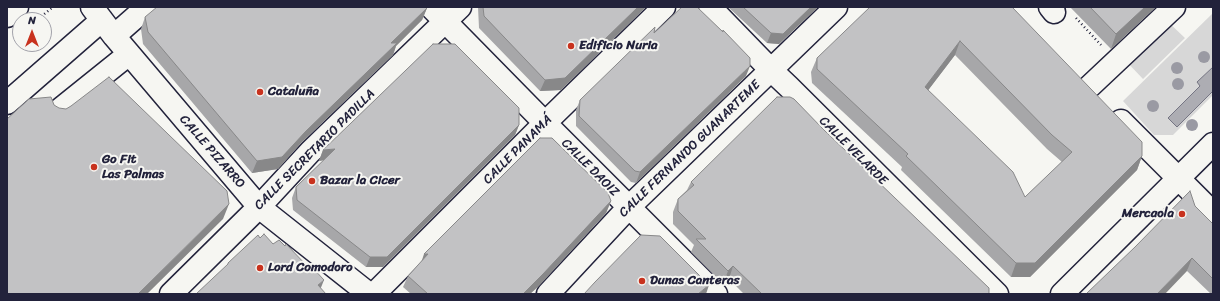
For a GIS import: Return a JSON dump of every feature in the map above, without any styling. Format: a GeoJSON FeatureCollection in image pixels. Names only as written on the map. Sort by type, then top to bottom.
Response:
{"type":"FeatureCollection","features":[{"type":"Feature","properties":{"kind":"street"},"geometry":{"type":"LineString","coordinates":[[7,103],[102,21],[146,7]]}},
{"type":"Feature","properties":{"kind":"street","name":"CALLE PANAMÁ"},"geometry":{"type":"LineString","coordinates":[[374,294],[545,123],[664,7]]}},
{"type":"Feature","properties":{"kind":"street","name":"CALLE VELARDE"},"geometry":{"type":"LineString","coordinates":[[710,7],[771,70],[789,86],[997,294]]}},
{"type":"Feature","properties":{"kind":"street","name":"CALLE FERNANDO GUANARTEME"},"geometry":{"type":"LineString","coordinates":[[548,294],[629,208],[836,7]]}},
{"type":"Feature","properties":{"kind":"street"},"geometry":{"type":"LineString","coordinates":[[1098,97],[1117,61],[1174,7]]}},
{"type":"Feature","properties":{"kind":"street","name":"CALLE DAOIZ"},"geometry":{"type":"LineString","coordinates":[[446,12],[545,123],[716,294]]}},
{"type":"Feature","properties":{"kind":"street","name":"CALLE SECRETARIO PADILLA"},"geometry":{"type":"LineString","coordinates":[[171,294],[259,207],[310,152],[446,12]]}},
{"type":"Feature","properties":{"kind":"street","name":"CALLE PIZARRO"},"geometry":{"type":"LineString","coordinates":[[102,21],[259,207],[369,294]]}},
{"type":"Feature","properties":{"kind":"street"},"geometry":{"type":"LineString","coordinates":[[58,111],[129,54]]}},
{"type":"Feature","properties":{"kind":"street"},"geometry":{"type":"LineString","coordinates":[[1073,71],[1213,213]]}},
{"type":"Feature","properties":{"kind":"street"},"geometry":{"type":"LineString","coordinates":[[1062,294],[1213,144]]}},
{"type":"Feature","properties":{"kind":"path"},"geometry":{"type":"LineString","coordinates":[[1058,10],[1117,61]]}},
{"type":"Feature","properties":{"kind":"shaded area"},"geometry":{"type":"Polygon","coordinates":[[[1213,13],[1213,95],[1173,135],[1154,135],[1123,101],[1213,13]]]}},
{"type":"Feature","properties":{"kind":"shaded area"},"geometry":{"type":"Polygon","coordinates":[[[1165,19],[1185,38],[1143,79],[1124,59],[1165,19]]]}},
{"type":"Feature","properties":{"kind":"shaded area"},"geometry":{"type":"Polygon","coordinates":[[[1213,67],[1213,91],[1177,127],[1168,118],[1200,86],[1197,82],[1213,67]]]}},
{"type":"Feature","properties":{"kind":"building","name":"Cataluña"},"geometry":{"type":"Polygon","coordinates":[[[157,7],[427,8],[391,43],[397,43],[306,131],[282,157],[257,161],[148,32],[145,17],[157,7]]]}},
{"type":"Feature","properties":{"kind":"building","name":"Edificio Nuria"},"geometry":{"type":"Polygon","coordinates":[[[483,7],[638,7],[565,78],[545,80],[484,16],[483,7]]]}},
{"type":"Feature","properties":{"kind":"building"},"geometry":{"type":"Polygon","coordinates":[[[682,7],[697,7],[723,32],[723,30],[750,58],[750,66],[640,172],[635,171],[579,116],[580,100],[655,27],[654,33],[682,7]]]}},
{"type":"Feature","properties":{"kind":"building"},"geometry":{"type":"Polygon","coordinates":[[[743,7],[811,7],[783,34],[771,33],[743,7]]]}},
{"type":"Feature","properties":{"kind":"building"},"geometry":{"type":"Polygon","coordinates":[[[870,7],[1012,7],[1142,142],[1142,156],[1035,263],[1016,263],[906,156],[908,154],[817,69],[817,58],[870,7]],[[960,41],[925,87],[1013,172],[1025,197],[1072,152],[1052,135],[960,41]]]}},
{"type":"Feature","properties":{"kind":"building"},"geometry":{"type":"Polygon","coordinates":[[[1090,7],[1145,7],[1116,34],[1090,7]]]}},
{"type":"Feature","properties":{"kind":"building"},"geometry":{"type":"Polygon","coordinates":[[[433,44],[455,44],[519,108],[519,125],[387,257],[370,257],[297,200],[296,187],[335,149],[323,150],[433,44]]]}},
{"type":"Feature","properties":{"kind":"building","name":"Go Fit Las Palmas"},"geometry":{"type":"Polygon","coordinates":[[[109,77],[227,191],[229,204],[138,294],[7,294],[7,119],[29,99],[51,97],[54,105],[59,108],[66,109],[109,77]]]}},
{"type":"Feature","properties":{"kind":"building"},"geometry":{"type":"Polygon","coordinates":[[[777,97],[790,97],[794,99],[824,130],[989,288],[989,294],[762,294],[733,266],[728,271],[696,239],[706,239],[678,211],[678,199],[694,185],[691,182],[777,97]]]}},
{"type":"Feature","properties":{"kind":"building"},"geometry":{"type":"Polygon","coordinates":[[[540,138],[552,138],[608,193],[611,201],[523,294],[428,294],[408,276],[428,254],[424,254],[540,138]]]}},
{"type":"Feature","properties":{"kind":"building"},"geometry":{"type":"Polygon","coordinates":[[[1190,191],[1195,206],[1213,224],[1213,279],[1192,258],[1157,294],[1086,294],[1135,247],[1190,191]]]}},
{"type":"Feature","properties":{"kind":"building","name":"Lord Comodoro"},"geometry":{"type":"Polygon","coordinates":[[[264,234],[273,244],[279,240],[285,246],[286,244],[309,268],[311,266],[324,280],[318,285],[326,294],[196,294],[258,235],[260,238],[264,234]]]}},
{"type":"Feature","properties":{"kind":"building"},"geometry":{"type":"Polygon","coordinates":[[[641,235],[660,236],[709,285],[698,294],[584,294],[641,235]]]}},
{"type":"Feature","properties":{"kind":"place","name":"Edificio Nuria"},"geometry":{"type":"Point","coordinates":[571,46]}},
{"type":"Feature","properties":{"kind":"place","name":"Cataluña"},"geometry":{"type":"Point","coordinates":[260,92]}},
{"type":"Feature","properties":{"kind":"place","name":"Go Fit Las Palmas"},"geometry":{"type":"Point","coordinates":[94,167]}},
{"type":"Feature","properties":{"kind":"place","name":"Bazar la Cicer"},"geometry":{"type":"Point","coordinates":[312,181]}},
{"type":"Feature","properties":{"kind":"place","name":"Mercaola"},"geometry":{"type":"Point","coordinates":[1182,214]}},
{"type":"Feature","properties":{"kind":"place","name":"Lord Comodoro"},"geometry":{"type":"Point","coordinates":[260,268]}},
{"type":"Feature","properties":{"kind":"place","name":"Dunas Canteras"},"geometry":{"type":"Point","coordinates":[642,281]}}]}
